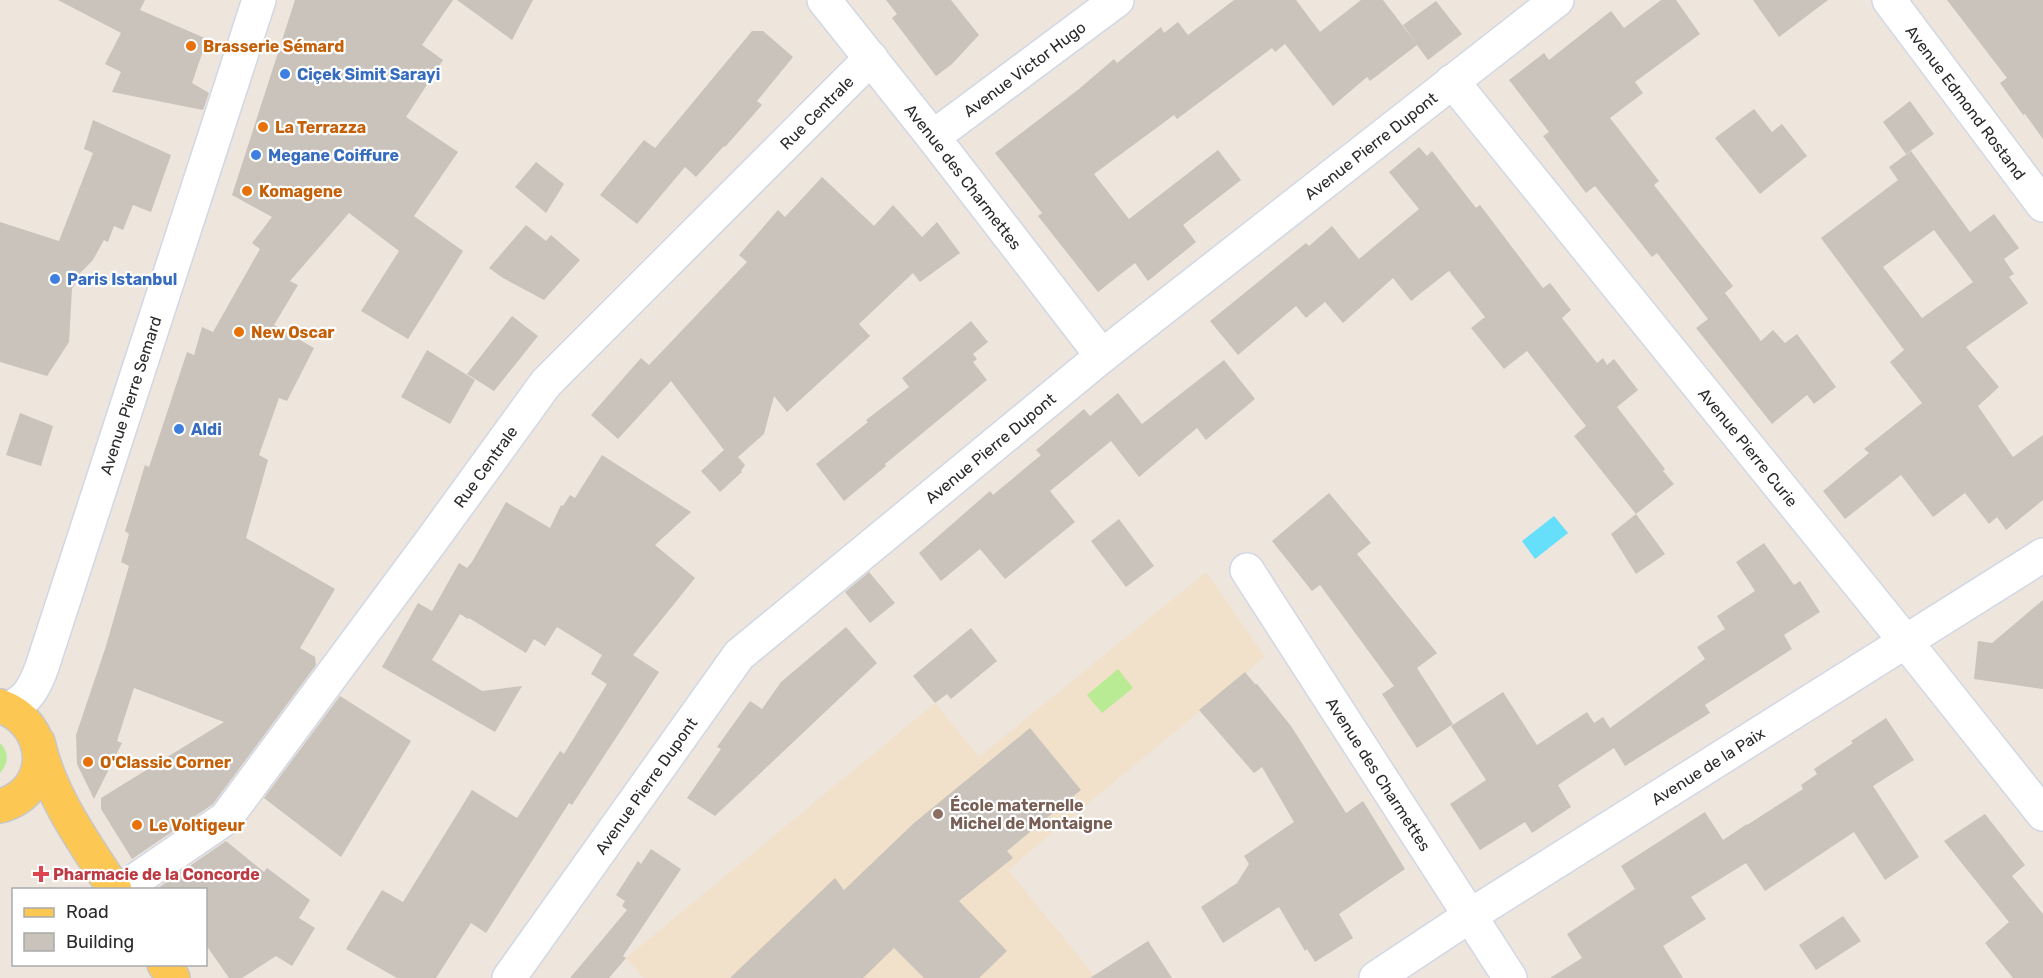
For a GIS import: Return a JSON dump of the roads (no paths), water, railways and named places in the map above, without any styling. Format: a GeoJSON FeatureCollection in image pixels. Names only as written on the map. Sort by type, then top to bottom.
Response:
{"type":"FeatureCollection","features":[{"type":"Feature","properties":{"kind":"main road"},"geometry":{"type":"LineString","coordinates":[[2,706],[28,724],[38,742],[48,776],[84,842],[115,888]]}},
{"type":"Feature","properties":{"kind":"main road"},"geometry":{"type":"LineString","coordinates":[[3,807],[23,794],[34,779],[40,761],[38,742]]}},
{"type":"Feature","properties":{"kind":"main road"},"geometry":{"type":"LineString","coordinates":[[3,807],[26,806],[41,811],[66,825],[84,842]]}},
{"type":"Feature","properties":{"kind":"street","name":"Avenue des Charmettes"},"geometry":{"type":"LineString","coordinates":[[824,0],[1102,356]]}},
{"type":"Feature","properties":{"kind":"street","name":"Avenue Victor Hugo"},"geometry":{"type":"LineString","coordinates":[[933,137],[1117,0]]}},
{"type":"Feature","properties":{"kind":"street","name":"Avenue Pierre Dupont"},"geometry":{"type":"LineString","coordinates":[[509,978],[739,655],[1102,356],[1557,0]]}},
{"type":"Feature","properties":{"kind":"street","name":"Avenue Edmond Rostand"},"geometry":{"type":"LineString","coordinates":[[1889,0],[2043,205]]}},
{"type":"Feature","properties":{"kind":"street","name":"Avenue Pierre Semard"},"geometry":{"type":"LineString","coordinates":[[2,706],[16,706],[28,696],[36,684],[252,3]]}},
{"type":"Feature","properties":{"kind":"street","name":"Rue Centrale"},"geometry":{"type":"LineString","coordinates":[[124,888],[225,818],[546,384],[871,58]]}},
{"type":"Feature","properties":{"kind":"street","name":"Avenue Pierre Curie"},"geometry":{"type":"LineString","coordinates":[[1452,81],[2043,814]]}},
{"type":"Feature","properties":{"kind":"street","name":"Avenue de la Paix"},"geometry":{"type":"LineString","coordinates":[[1376,978],[1471,915],[2043,555]]}},
{"type":"Feature","properties":{"kind":"street","name":"Avenue des Charmettes"},"geometry":{"type":"LineString","coordinates":[[1247,570],[1510,978]]}},
{"type":"Feature","properties":{"kind":"water"},"geometry":{"type":"Polygon","coordinates":[[[1554,516],[1568,533],[1535,559],[1522,541],[1554,516]]]}},
{"type":"Feature","properties":{"kind":"place","name":"Brasserie Sémard"},"geometry":{"type":"Point","coordinates":[191,46]}},
{"type":"Feature","properties":{"kind":"place","name":"Ciçek Simit Sarayi"},"geometry":{"type":"Point","coordinates":[285,74]}},
{"type":"Feature","properties":{"kind":"place","name":"La Terrazza"},"geometry":{"type":"Point","coordinates":[263,127]}},
{"type":"Feature","properties":{"kind":"place","name":"Megane Coiffure"},"geometry":{"type":"Point","coordinates":[256,155]}},
{"type":"Feature","properties":{"kind":"place","name":"Komagene"},"geometry":{"type":"Point","coordinates":[247,191]}},
{"type":"Feature","properties":{"kind":"place","name":"Paris Istanbul"},"geometry":{"type":"Point","coordinates":[55,279]}},
{"type":"Feature","properties":{"kind":"place","name":"New Oscar"},"geometry":{"type":"Point","coordinates":[239,332]}},
{"type":"Feature","properties":{"kind":"place","name":"Aldi"},"geometry":{"type":"Point","coordinates":[179,429]}},
{"type":"Feature","properties":{"kind":"place","name":"O'Classic Corner"},"geometry":{"type":"Point","coordinates":[88,762]}},
{"type":"Feature","properties":{"kind":"place","name":"École maternelle Michel de Montaigne"},"geometry":{"type":"Point","coordinates":[938,814]}},
{"type":"Feature","properties":{"kind":"place","name":"Le Voltigeur"},"geometry":{"type":"Point","coordinates":[137,825]}},
{"type":"Feature","properties":{"kind":"place","name":"Pharmacie de la Concorde"},"geometry":{"type":"Point","coordinates":[41,874]}}]}
